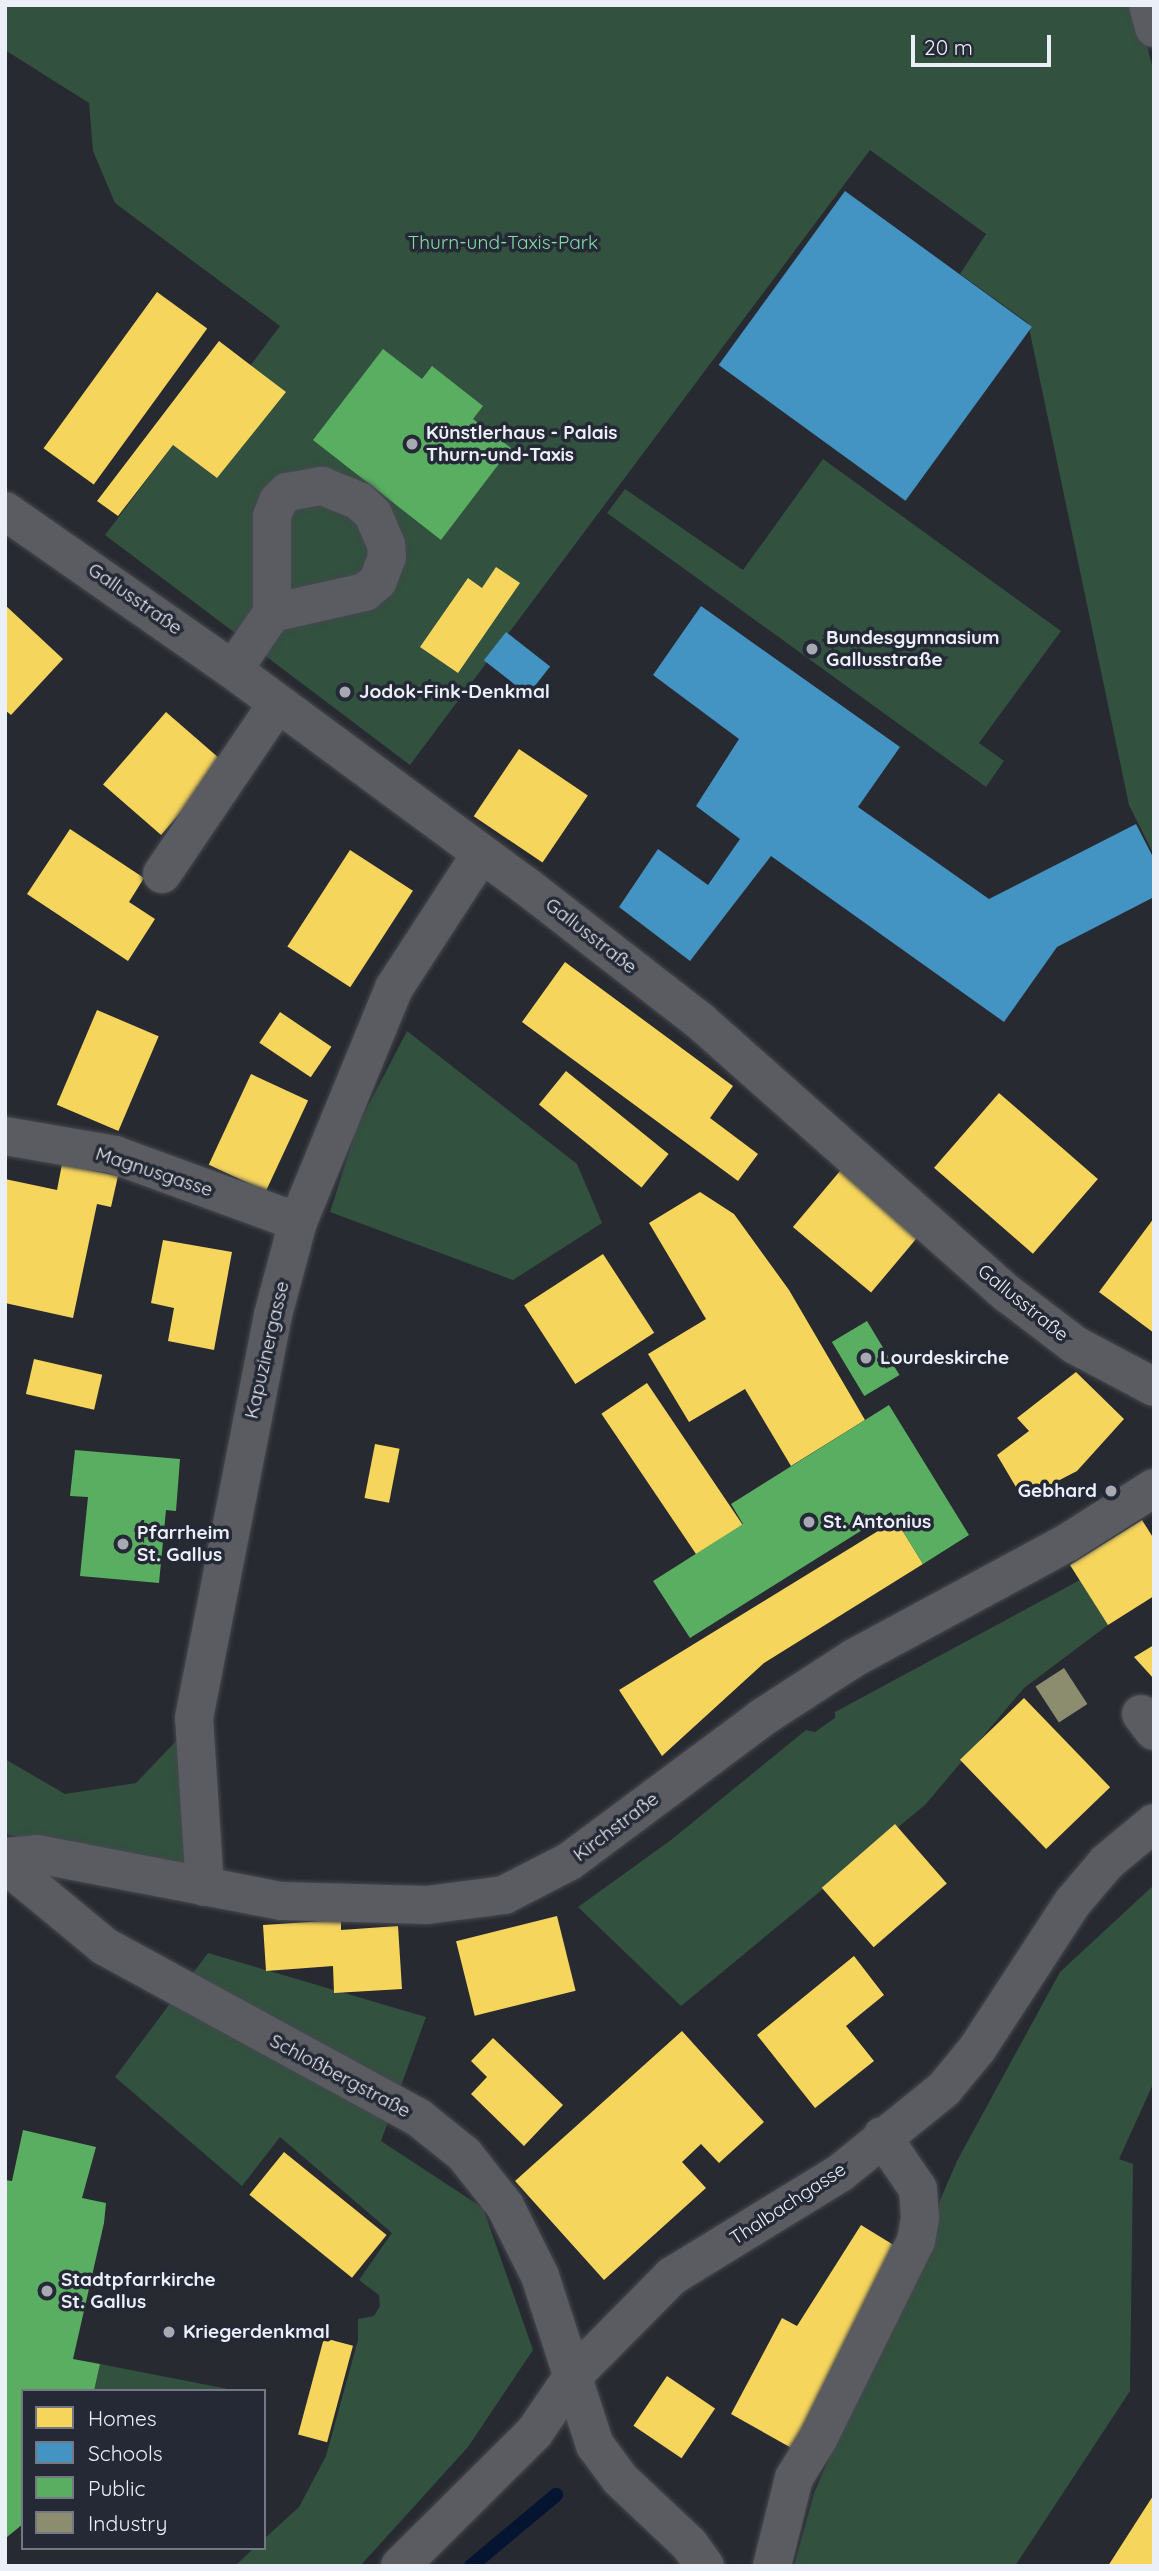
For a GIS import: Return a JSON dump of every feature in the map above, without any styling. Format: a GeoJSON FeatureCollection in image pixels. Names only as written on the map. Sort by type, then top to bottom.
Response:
{"type":"FeatureCollection","features":[{"type":"Feature","properties":{"kind":"street"},"geometry":{"type":"LineString","coordinates":[[1148,5],[1154,28]]}},
{"type":"Feature","properties":{"kind":"street","name":"Gallusstraße"},"geometry":{"type":"LineString","coordinates":[[5,511],[233,670],[481,854],[700,1021],[1008,1294],[1075,1345],[1154,1387]]}},
{"type":"Feature","properties":{"kind":"street"},"geometry":{"type":"LineString","coordinates":[[233,670],[272,613]]}},
{"type":"Feature","properties":{"kind":"street"},"geometry":{"type":"LineString","coordinates":[[162,874],[277,704]]}},
{"type":"Feature","properties":{"kind":"street","name":"Kapuzinergasse"},"geometry":{"type":"LineString","coordinates":[[205,1887],[194,1718],[260,1374],[298,1222],[394,988],[481,854]]}},
{"type":"Feature","properties":{"kind":"street","name":"Magnusgasse"},"geometry":{"type":"LineString","coordinates":[[5,1136],[115,1155],[298,1222]]}},
{"type":"Feature","properties":{"kind":"street","name":"Kirchstraße"},"geometry":{"type":"LineString","coordinates":[[5,1857],[37,1854],[281,1901],[427,1905],[504,1895],[529,1886],[570,1861],[763,1717],[843,1666],[1067,1543],[1154,1488]]}},
{"type":"Feature","properties":{"kind":"street","name":"Thalbachgasse"},"geometry":{"type":"LineString","coordinates":[[400,2566],[534,2433],[573,2376],[672,2276],[840,2173],[882,2136],[944,2089],[977,2049],[1073,1902],[1107,1863],[1154,1823]]}},
{"type":"Feature","properties":{"kind":"street","name":"Schloßbergstraße"},"geometry":{"type":"LineString","coordinates":[[5,1864],[104,1946],[419,2118],[464,2154],[505,2206],[523,2238],[573,2376],[594,2445],[620,2479],[689,2544],[705,2566]]}},
{"type":"Feature","properties":{"kind":"street"},"geometry":{"type":"LineString","coordinates":[[772,2566],[794,2477],[818,2439],[916,2241],[920,2218],[918,2189],[882,2136]]}},
{"type":"Feature","properties":{"kind":"green space","name":"Thurn-und-Taxis-Park"},"geometry":{"type":"Polygon","coordinates":[[[5,5],[1137,5],[1154,73],[1154,855],[1129,805],[1028,323],[960,274],[986,234],[870,150],[410,765],[105,535],[173,445],[217,478],[285,392],[250,366],[280,326],[115,203],[93,151],[89,103],[5,50],[5,5]]]}},
{"type":"Feature","properties":{"kind":"green space"},"geometry":{"type":"Polygon","coordinates":[[[823,459],[1061,631],[979,743],[1004,761],[986,787],[607,513],[625,489],[743,570],[823,459]]]}},
{"type":"Feature","properties":{"kind":"green space"},"geometry":{"type":"Polygon","coordinates":[[[407,1031],[577,1164],[602,1223],[513,1280],[330,1212],[357,1127],[407,1031]]]}},
{"type":"Feature","properties":{"kind":"green space"},"geometry":{"type":"Polygon","coordinates":[[[1080,1580],[1108,1625],[1024,1688],[925,1805],[681,2006],[578,1907],[671,1840],[806,1730],[815,1732],[835,1718],[835,1712],[1080,1580]]]}},
{"type":"Feature","properties":{"kind":"green space"},"geometry":{"type":"Polygon","coordinates":[[[178,1739],[195,1837],[183,1870],[5,1834],[5,1759],[65,1794],[136,1783],[178,1739]]]}},
{"type":"Feature","properties":{"kind":"green space"},"geometry":{"type":"Polygon","coordinates":[[[1154,1885],[1154,2082],[1119,2159],[1133,2164],[1130,2391],[1015,2566],[794,2566],[814,2493],[957,2161],[1060,1972],[1154,1885]]]}},
{"type":"Feature","properties":{"kind":"green space"},"geometry":{"type":"Polygon","coordinates":[[[208,1953],[426,2017],[381,2141],[483,2208],[533,2350],[468,2447],[360,2566],[235,2566],[252,2550],[266,2550],[266,2537],[299,2507],[326,2456],[358,2340],[358,2319],[374,2316],[380,2306],[379,2295],[359,2280],[392,2233],[280,2137],[242,2186],[115,2077],[208,1953]]]}},
{"type":"Feature","properties":{"kind":"green space"},"geometry":{"type":"Polygon","coordinates":[[[100,2364],[228,2389],[94,2389],[100,2364]]]}},
{"type":"Feature","properties":{"kind":"building: Homes"},"geometry":{"type":"Polygon","coordinates":[[[157,292],[207,328],[94,485],[44,448],[157,292]]]}},
{"type":"Feature","properties":{"kind":"building: Homes"},"geometry":{"type":"Polygon","coordinates":[[[219,341],[286,392],[217,478],[173,445],[118,516],[97,501],[219,341]]]}},
{"type":"Feature","properties":{"kind":"building: Homes"},"geometry":{"type":"Polygon","coordinates":[[[496,567],[520,583],[458,673],[420,647],[468,578],[482,588],[496,567]]]}},
{"type":"Feature","properties":{"kind":"building: Homes"},"geometry":{"type":"Polygon","coordinates":[[[5,605],[63,659],[11,715],[5,710],[5,605]]]}},
{"type":"Feature","properties":{"kind":"building: Homes"},"geometry":{"type":"Polygon","coordinates":[[[166,712],[224,763],[161,835],[103,784],[166,712]]]}},
{"type":"Feature","properties":{"kind":"building: Homes"},"geometry":{"type":"Polygon","coordinates":[[[519,749],[588,795],[543,863],[474,816],[519,749]]]}},
{"type":"Feature","properties":{"kind":"building: Homes"},"geometry":{"type":"Polygon","coordinates":[[[70,829],[144,878],[129,902],[155,919],[128,961],[27,894],[70,829]]]}},
{"type":"Feature","properties":{"kind":"building: Homes"},"geometry":{"type":"Polygon","coordinates":[[[350,850],[413,891],[350,987],[287,946],[350,850]]]}},
{"type":"Feature","properties":{"kind":"building: Homes"},"geometry":{"type":"Polygon","coordinates":[[[565,962],[733,1086],[710,1118],[758,1154],[738,1181],[522,1022],[565,962]]]}},
{"type":"Feature","properties":{"kind":"building: Homes"},"geometry":{"type":"Polygon","coordinates":[[[97,1010],[159,1036],[118,1131],[57,1105],[97,1010]]]}},
{"type":"Feature","properties":{"kind":"building: Homes"},"geometry":{"type":"Polygon","coordinates":[[[280,1012],[331,1047],[311,1077],[259,1043],[280,1012]]]}},
{"type":"Feature","properties":{"kind":"building: Homes"},"geometry":{"type":"Polygon","coordinates":[[[566,1071],[669,1154],[642,1187],[539,1104],[566,1071]]]}},
{"type":"Feature","properties":{"kind":"building: Homes"},"geometry":{"type":"Polygon","coordinates":[[[251,1074],[308,1101],[266,1191],[209,1165],[251,1074]]]}},
{"type":"Feature","properties":{"kind":"building: Homes"},"geometry":{"type":"Polygon","coordinates":[[[999,1093],[1098,1179],[1033,1254],[934,1168],[999,1093]]]}},
{"type":"Feature","properties":{"kind":"building: Homes"},"geometry":{"type":"Polygon","coordinates":[[[62,1164],[118,1176],[111,1207],[97,1204],[73,1318],[5,1303],[5,1179],[57,1190],[62,1164]]]}},
{"type":"Feature","properties":{"kind":"building: Homes"},"geometry":{"type":"Polygon","coordinates":[[[845,1165],[923,1231],[871,1293],[793,1227],[845,1165]]]}},
{"type":"Feature","properties":{"kind":"building: Homes"},"geometry":{"type":"Polygon","coordinates":[[[700,1192],[734,1214],[789,1290],[865,1420],[791,1466],[745,1389],[689,1422],[648,1354],[706,1319],[649,1223],[700,1192]]]}},
{"type":"Feature","properties":{"kind":"building: Homes"},"geometry":{"type":"Polygon","coordinates":[[[1154,1218],[1154,1333],[1099,1292],[1154,1218]]]}},
{"type":"Feature","properties":{"kind":"building: Homes"},"geometry":{"type":"Polygon","coordinates":[[[163,1240],[232,1252],[214,1350],[168,1341],[174,1308],[151,1303],[163,1240]]]}},
{"type":"Feature","properties":{"kind":"building: Homes"},"geometry":{"type":"Polygon","coordinates":[[[603,1254],[654,1333],[575,1384],[524,1305],[603,1254]]]}},
{"type":"Feature","properties":{"kind":"building: Homes"},"geometry":{"type":"Polygon","coordinates":[[[34,1359],[102,1375],[94,1410],[26,1394],[34,1359]]]}},
{"type":"Feature","properties":{"kind":"building: Homes"},"geometry":{"type":"Polygon","coordinates":[[[1076,1372],[1124,1419],[1077,1471],[1023,1499],[997,1455],[1029,1431],[1017,1418],[1076,1372]]]}},
{"type":"Feature","properties":{"kind":"building: Homes"},"geometry":{"type":"Polygon","coordinates":[[[647,1383],[743,1525],[697,1556],[601,1414],[647,1383]]]}},
{"type":"Feature","properties":{"kind":"building: Homes"},"geometry":{"type":"Polygon","coordinates":[[[375,1444],[400,1449],[389,1503],[365,1498],[375,1444]]]}},
{"type":"Feature","properties":{"kind":"building: Homes"},"geometry":{"type":"Polygon","coordinates":[[[896,1520],[923,1564],[764,1663],[662,1756],[619,1690],[896,1520]]]}},
{"type":"Feature","properties":{"kind":"building: Homes"},"geometry":{"type":"Polygon","coordinates":[[[1142,1520],[1154,1539],[1154,1596],[1108,1625],[1070,1565],[1142,1520]]]}},
{"type":"Feature","properties":{"kind":"building: Homes"},"geometry":{"type":"Polygon","coordinates":[[[1154,1645],[1154,1679],[1134,1657],[1154,1645]]]}},
{"type":"Feature","properties":{"kind":"building: Homes"},"geometry":{"type":"Polygon","coordinates":[[[1024,1698],[1110,1787],[1046,1849],[960,1760],[1024,1698]]]}},
{"type":"Feature","properties":{"kind":"building: Homes"},"geometry":{"type":"Polygon","coordinates":[[[895,1824],[947,1884],[874,1947],[822,1888],[895,1824]]]}},
{"type":"Feature","properties":{"kind":"building: Homes"},"geometry":{"type":"Polygon","coordinates":[[[557,1916],[576,1991],[475,2016],[456,1941],[557,1916]]]}},
{"type":"Feature","properties":{"kind":"building: Homes"},"geometry":{"type":"Polygon","coordinates":[[[341,1920],[341,1930],[398,1926],[402,1989],[334,1993],[333,1966],[266,1971],[263,1925],[341,1920]]]}},
{"type":"Feature","properties":{"kind":"building: Homes"},"geometry":{"type":"Polygon","coordinates":[[[854,1956],[884,1995],[846,2026],[874,2061],[815,2108],[757,2035],[854,1956]]]}},
{"type":"Feature","properties":{"kind":"building: Homes"},"geometry":{"type":"Polygon","coordinates":[[[682,2031],[764,2122],[719,2163],[701,2144],[682,2162],[706,2188],[604,2280],[515,2181],[682,2031]]]}},
{"type":"Feature","properties":{"kind":"building: Homes"},"geometry":{"type":"Polygon","coordinates":[[[493,2038],[563,2105],[524,2146],[471,2094],[487,2077],[471,2061],[493,2038]]]}},
{"type":"Feature","properties":{"kind":"building: Homes"},"geometry":{"type":"Polygon","coordinates":[[[284,2152],[387,2235],[352,2278],[249,2195],[284,2152]]]}},
{"type":"Feature","properties":{"kind":"building: Homes"},"geometry":{"type":"Polygon","coordinates":[[[861,2225],[905,2252],[795,2450],[731,2414],[782,2318],[797,2326],[861,2225]]]}},
{"type":"Feature","properties":{"kind":"building: Homes"},"geometry":{"type":"Polygon","coordinates":[[[324,2338],[353,2346],[327,2442],[298,2435],[324,2338]]]}},
{"type":"Feature","properties":{"kind":"building: Homes"},"geometry":{"type":"Polygon","coordinates":[[[667,2376],[715,2408],[682,2458],[633,2426],[667,2376]]]}},
{"type":"Feature","properties":{"kind":"building: Homes"},"geometry":{"type":"Polygon","coordinates":[[[1154,2495],[1154,2566],[1108,2566],[1151,2499],[1154,2495]]]}},
{"type":"Feature","properties":{"kind":"building: Schools"},"geometry":{"type":"Polygon","coordinates":[[[845,191],[1032,327],[906,501],[719,365],[845,191]]]}},
{"type":"Feature","properties":{"kind":"building: Schools"},"geometry":{"type":"Polygon","coordinates":[[[701,606],[900,747],[858,807],[989,899],[1136,824],[1154,859],[1154,897],[1057,947],[1004,1022],[771,856],[690,961],[619,907],[658,849],[708,885],[740,839],[696,806],[739,739],[653,675],[701,606]]]}},
{"type":"Feature","properties":{"kind":"building: Schools"},"geometry":{"type":"Polygon","coordinates":[[[506,632],[550,666],[528,695],[484,660],[506,632]]]}},
{"type":"Feature","properties":{"kind":"building: Public","name":"Künstlerhaus - Palais Thurn-und-Taxis"},"geometry":{"type":"Polygon","coordinates":[[[383,349],[422,379],[432,366],[483,406],[473,419],[511,448],[441,540],[313,440],[383,349]]]}},
{"type":"Feature","properties":{"kind":"building: Public","name":"Lourdeskirche"},"geometry":{"type":"Polygon","coordinates":[[[867,1321],[899,1375],[864,1396],[832,1342],[867,1321]]]}},
{"type":"Feature","properties":{"kind":"building: Public","name":"St. Antonius"},"geometry":{"type":"Polygon","coordinates":[[[889,1405],[969,1535],[923,1564],[891,1512],[690,1638],[653,1581],[743,1524],[731,1504],[889,1405]]]}},
{"type":"Feature","properties":{"kind":"building: Public","name":"Pfarrheim St. Gallus"},"geometry":{"type":"Polygon","coordinates":[[[75,1450],[180,1459],[176,1511],[166,1510],[159,1583],[80,1576],[88,1497],[70,1496],[75,1450]]]}},
{"type":"Feature","properties":{"kind":"building: Public","name":"Stadtpfarrkirche St. Gallus"},"geometry":{"type":"Polygon","coordinates":[[[23,2130],[96,2147],[82,2198],[106,2203],[104,2223],[73,2359],[100,2364],[94,2389],[21,2389],[21,2526],[7,2537],[5,2180],[12,2181],[23,2130]]]}},
{"type":"Feature","properties":{"kind":"building: Industry"},"geometry":{"type":"Polygon","coordinates":[[[1064,1668],[1087,1704],[1059,1723],[1035,1687],[1064,1668]]]}},
{"type":"Feature","properties":{"kind":"waterway"},"geometry":{"type":"LineString","coordinates":[[471,2566],[556,2495]]}},
{"type":"Feature","properties":{"kind":"place","name":"Künstlerhaus - Palais Thurn-und-Taxis"},"geometry":{"type":"Point","coordinates":[412,444]}},
{"type":"Feature","properties":{"kind":"place","name":"Bundesgymnasium Gallusstraße"},"geometry":{"type":"Point","coordinates":[812,649]}},
{"type":"Feature","properties":{"kind":"place","name":"Jodok-Fink-Denkmal"},"geometry":{"type":"Point","coordinates":[345,692]}},
{"type":"Feature","properties":{"kind":"place","name":"Lourdeskirche"},"geometry":{"type":"Point","coordinates":[866,1358]}},
{"type":"Feature","properties":{"kind":"place","name":"Gebhard"},"geometry":{"type":"Point","coordinates":[1111,1491]}},
{"type":"Feature","properties":{"kind":"place","name":"St. Antonius"},"geometry":{"type":"Point","coordinates":[809,1522]}},
{"type":"Feature","properties":{"kind":"place","name":"Pfarrheim St. Gallus"},"geometry":{"type":"Point","coordinates":[123,1544]}},
{"type":"Feature","properties":{"kind":"place","name":"Stadtpfarrkirche St. Gallus"},"geometry":{"type":"Point","coordinates":[47,2291]}},
{"type":"Feature","properties":{"kind":"place","name":"Kriegerdenkmal"},"geometry":{"type":"Point","coordinates":[169,2332]}}]}
